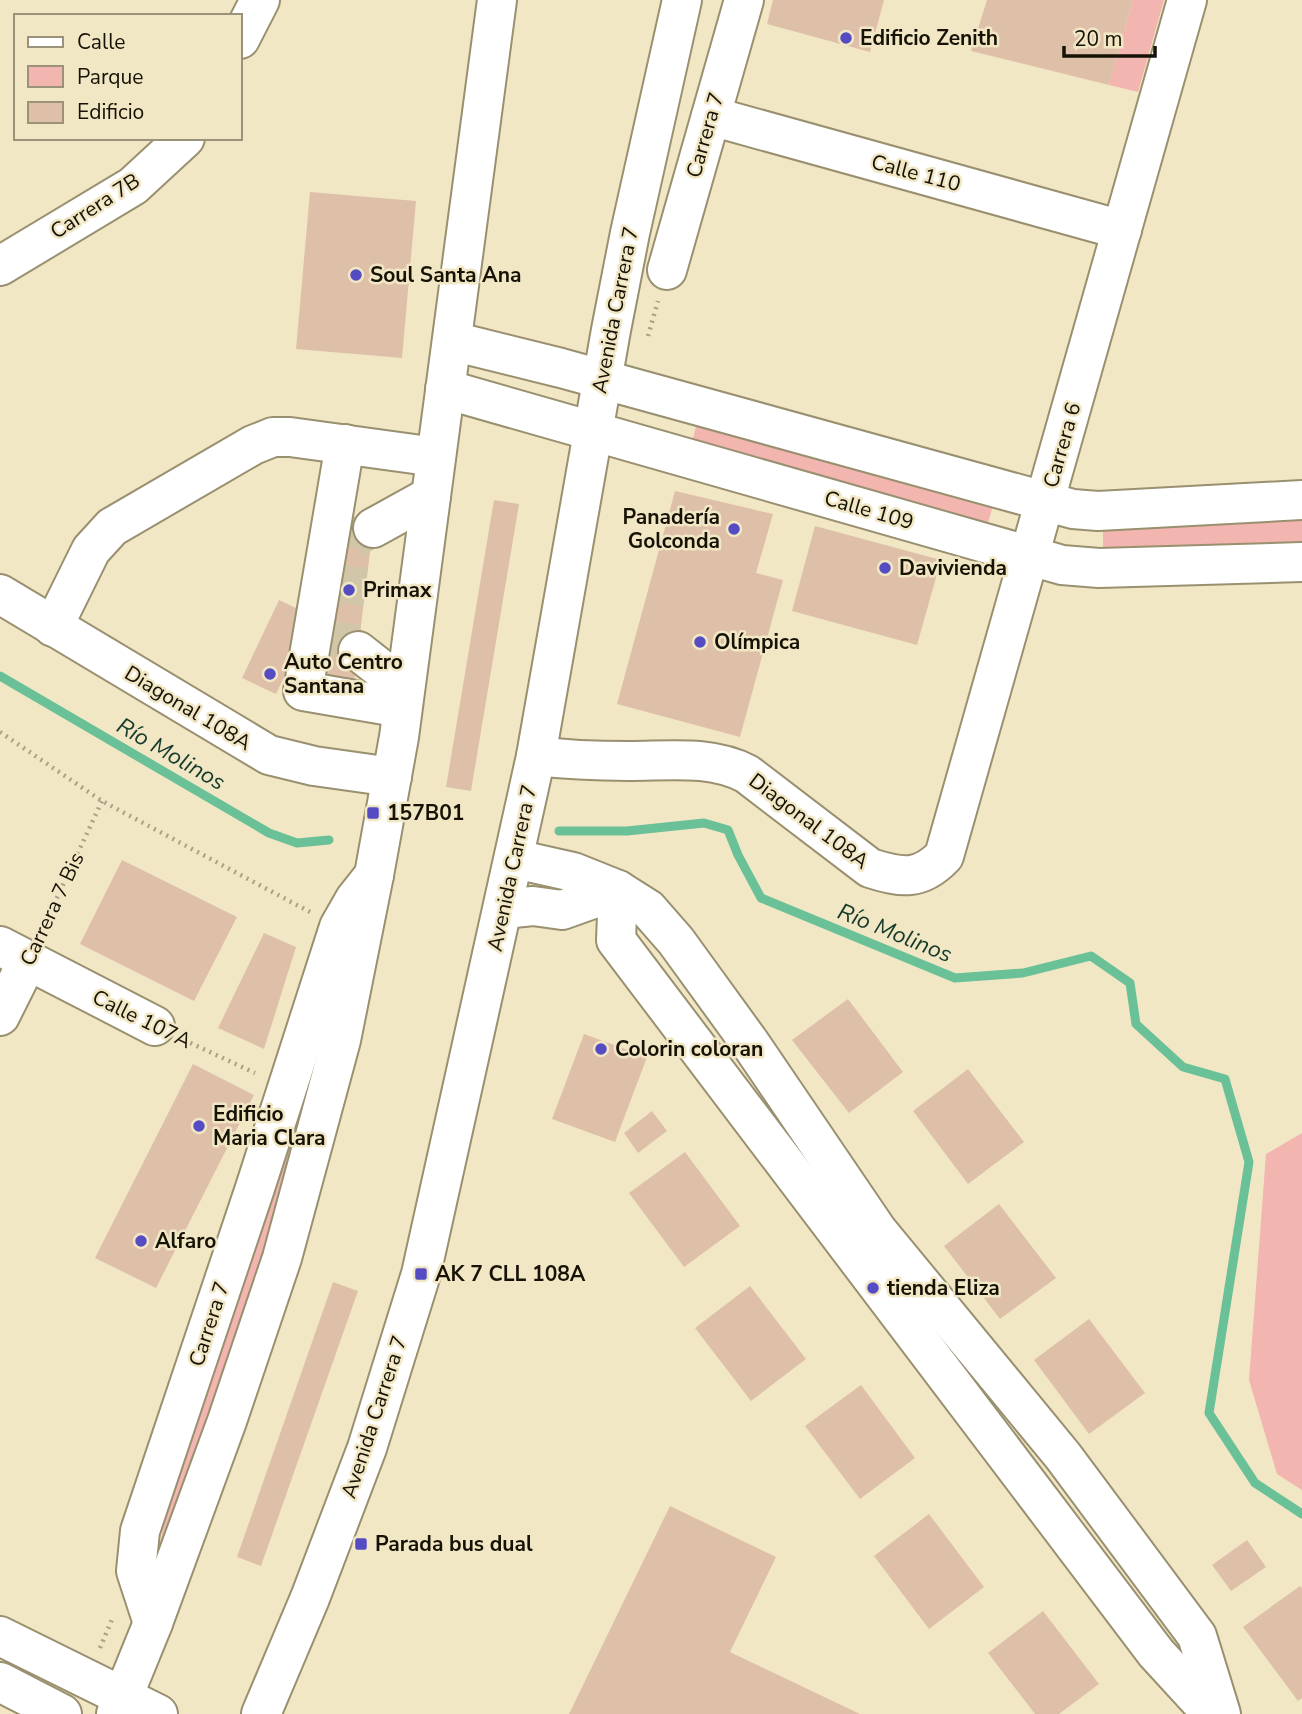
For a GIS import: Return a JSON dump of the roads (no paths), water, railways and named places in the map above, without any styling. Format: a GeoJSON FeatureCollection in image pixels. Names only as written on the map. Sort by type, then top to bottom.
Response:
{"type":"FeatureCollection","features":[{"type":"Feature","properties":{"kind":"street"},"geometry":{"type":"LineString","coordinates":[[242,34],[260,0]]}},
{"type":"Feature","properties":{"kind":"street"},"geometry":{"type":"LineString","coordinates":[[120,1706],[227,1421],[282,1258],[341,1040],[374,875],[404,698],[498,0]]}},
{"type":"Feature","properties":{"kind":"street","name":"Avenida Carrera 7"},"geometry":{"type":"LineString","coordinates":[[261,1714],[310,1598],[367,1448],[421,1274],[536,756],[601,380],[630,233],[682,0]]}},
{"type":"Feature","properties":{"kind":"street","name":"Carrera 7"},"geometry":{"type":"LineString","coordinates":[[667,270],[744,0]]}},
{"type":"Feature","properties":{"kind":"street","name":"Carrera 6"},"geometry":{"type":"LineString","coordinates":[[916,876],[934,867],[944,856],[1187,0]]}},
{"type":"Feature","properties":{"kind":"street","name":"Calle 110"},"geometry":{"type":"LineString","coordinates":[[711,116],[1122,230]]}},
{"type":"Feature","properties":{"kind":"street","name":"Carrera 7B"},"geometry":{"type":"LineString","coordinates":[[0,266],[133,186],[182,140]]}},
{"type":"Feature","properties":{"kind":"street"},"geometry":{"type":"LineString","coordinates":[[452,341],[1073,509],[1098,511],[1302,500]]}},
{"type":"Feature","properties":{"kind":"street","name":"Calle 109"},"geometry":{"type":"LineString","coordinates":[[445,389],[1062,565],[1099,568],[1302,562]]}},
{"type":"Feature","properties":{"kind":"street"},"geometry":{"type":"LineString","coordinates":[[53,627],[91,550],[112,527],[253,445],[273,437],[290,437],[436,457]]}},
{"type":"Feature","properties":{"kind":"street"},"geometry":{"type":"LineString","coordinates":[[345,444],[303,691],[404,698]]}},
{"type":"Feature","properties":{"kind":"street"},"geometry":{"type":"LineString","coordinates":[[373,528],[431,496]]}},
{"type":"Feature","properties":{"kind":"street","name":"Diagonal 108A"},"geometry":{"type":"LineString","coordinates":[[0,594],[269,755],[314,766],[392,776]]}},
{"type":"Feature","properties":{"kind":"street"},"geometry":{"type":"LineString","coordinates":[[358,652],[404,698]]}},
{"type":"Feature","properties":{"kind":"street","name":"Diagonal 108A"},"geometry":{"type":"LineString","coordinates":[[536,756],[588,761],[707,761],[730,765],[747,774],[870,868],[888,874],[916,876]]}},
{"type":"Feature","properties":{"kind":"street"},"geometry":{"type":"LineString","coordinates":[[514,859],[573,872],[618,890],[648,909],[676,941],[750,1043],[877,1230],[1063,1456],[1197,1636],[1221,1714]]}},
{"type":"Feature","properties":{"kind":"street","name":"Carrera 7"},"geometry":{"type":"LineString","coordinates":[[153,1623],[136,1571],[140,1531],[339,927],[355,899],[374,875]]}},
{"type":"Feature","properties":{"kind":"street"},"geometry":{"type":"LineString","coordinates":[[504,909],[533,906],[562,910],[618,890]]}},
{"type":"Feature","properties":{"kind":"street"},"geometry":{"type":"LineString","coordinates":[[618,890],[616,940],[1156,1653],[1212,1714]]}},
{"type":"Feature","properties":{"kind":"street","name":"Carrera 7 Bis"},"geometry":{"type":"LineString","coordinates":[[0,1016],[14,953]]}},
{"type":"Feature","properties":{"kind":"street","name":"Calle 107A"},"geometry":{"type":"LineString","coordinates":[[14,953],[155,1026]]}},
{"type":"Feature","properties":{"kind":"street"},"geometry":{"type":"LineString","coordinates":[[0,1636],[120,1706],[158,1714]]}},
{"type":"Feature","properties":{"kind":"street"},"geometry":{"type":"LineString","coordinates":[[0,1682],[62,1714]]}},
{"type":"Feature","properties":{"kind":"waterway","name":"Río Molinos"},"geometry":{"type":"LineString","coordinates":[[0,676],[269,833],[297,843],[329,840]]}},
{"type":"Feature","properties":{"kind":"waterway","name":"Río Molinos"},"geometry":{"type":"LineString","coordinates":[[559,831],[627,831],[704,823],[728,830],[761,898],[955,978],[1023,973],[1091,956],[1130,983],[1136,1024],[1183,1067],[1225,1079],[1249,1162],[1209,1413],[1255,1483],[1302,1514]]}},
{"type":"Feature","properties":{"kind":"tunnel"},"geometry":{"type":"LineString","coordinates":[[358,651],[340,638],[352,540],[373,528]]}},
{"type":"Feature","properties":{"kind":"place","name":"Edificio Zenith"},"geometry":{"type":"Point","coordinates":[846,38]}},
{"type":"Feature","properties":{"kind":"place","name":"Soul Santa Ana"},"geometry":{"type":"Point","coordinates":[356,275]}},
{"type":"Feature","properties":{"kind":"place","name":"Panadería Golconda"},"geometry":{"type":"Point","coordinates":[734,529]}},
{"type":"Feature","properties":{"kind":"place","name":"Davivienda"},"geometry":{"type":"Point","coordinates":[885,568]}},
{"type":"Feature","properties":{"kind":"place","name":"Primax"},"geometry":{"type":"Point","coordinates":[349,590]}},
{"type":"Feature","properties":{"kind":"place","name":"Olímpica"},"geometry":{"type":"Point","coordinates":[700,642]}},
{"type":"Feature","properties":{"kind":"place","name":"Auto Centro Santana"},"geometry":{"type":"Point","coordinates":[270,674]}},
{"type":"Feature","properties":{"kind":"place","name":"157B01"},"geometry":{"type":"Point","coordinates":[373,813]}},
{"type":"Feature","properties":{"kind":"place","name":"Colorin coloran"},"geometry":{"type":"Point","coordinates":[601,1049]}},
{"type":"Feature","properties":{"kind":"place","name":"Edificio Maria Clara"},"geometry":{"type":"Point","coordinates":[199,1126]}},
{"type":"Feature","properties":{"kind":"place","name":"Alfaro"},"geometry":{"type":"Point","coordinates":[141,1241]}},
{"type":"Feature","properties":{"kind":"place","name":"AK 7 CLL 108A"},"geometry":{"type":"Point","coordinates":[421,1274]}},
{"type":"Feature","properties":{"kind":"place","name":"tienda Eliza"},"geometry":{"type":"Point","coordinates":[873,1288]}},
{"type":"Feature","properties":{"kind":"place","name":"Parada bus dual"},"geometry":{"type":"Point","coordinates":[361,1544]}}]}
